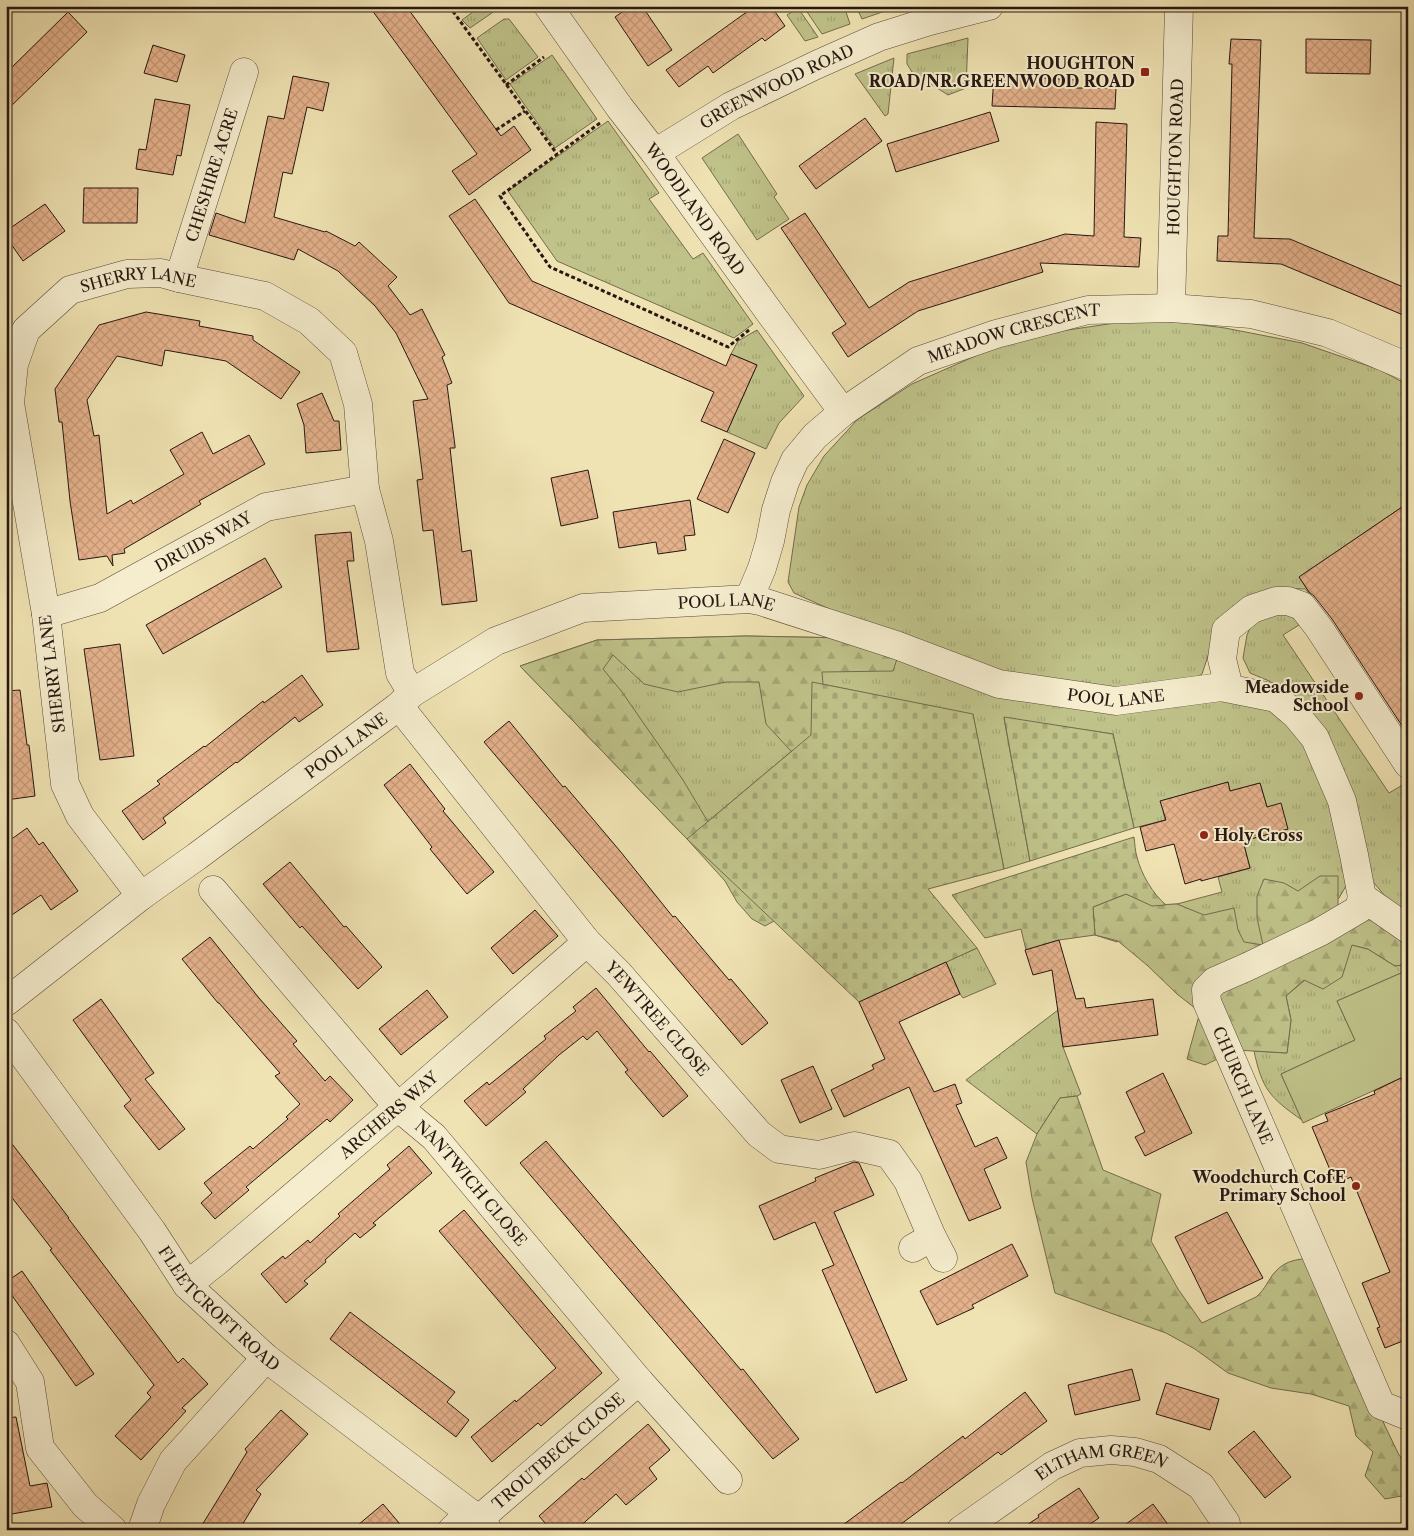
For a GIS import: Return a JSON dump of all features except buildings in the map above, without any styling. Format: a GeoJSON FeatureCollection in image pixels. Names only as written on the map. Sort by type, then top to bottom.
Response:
{"type":"FeatureCollection","features":[{"type":"Feature","properties":{"kind":"street","name":"WOODLAND ROAD"},"geometry":{"type":"LineString","coordinates":[[548,6],[620,108],[655,153],[843,412]]}},
{"type":"Feature","properties":{"kind":"street","name":"GREENWOOD ROAD"},"geometry":{"type":"LineString","coordinates":[[655,153],[731,106],[816,65],[880,37],[930,21],[989,6]]}},
{"type":"Feature","properties":{"kind":"street","name":"HOUGHTON ROAD"},"geometry":{"type":"LineString","coordinates":[[1171,308],[1179,6]]}},
{"type":"Feature","properties":{"kind":"street","name":"CHESHIRE ACRE"},"geometry":{"type":"LineString","coordinates":[[179,278],[244,72]]}},
{"type":"Feature","properties":{"kind":"street","name":"SHERRY LANE"},"geometry":{"type":"LineString","coordinates":[[141,896],[80,816],[65,784],[46,614],[10,403],[14,364],[26,330],[70,290],[127,274],[161,273],[265,296],[310,321],[343,353],[358,404],[365,489],[379,542],[400,673],[406,699]]}},
{"type":"Feature","properties":{"kind":"street","name":"MEADOW CRESCENT"},"geometry":{"type":"LineString","coordinates":[[749,599],[762,568],[779,500],[795,460],[815,436],[843,412],[918,361],[996,334],[1088,310],[1171,308],[1251,314],[1328,332],[1408,367]]}},
{"type":"Feature","properties":{"kind":"street","name":"DRUIDS WAY"},"geometry":{"type":"LineString","coordinates":[[46,614],[100,598],[266,507],[365,489]]}},
{"type":"Feature","properties":{"kind":"street","name":"POOL LANE"},"geometry":{"type":"LineString","coordinates":[[6,1002],[141,896],[406,699],[496,642],[583,608],[749,599],[896,645],[999,684],[1116,701],[1221,688],[1276,698],[1296,716],[1315,738],[1342,801],[1362,897]]}},
{"type":"Feature","properties":{"kind":"street"},"geometry":{"type":"LineString","coordinates":[[1229,688],[1222,659],[1226,630],[1252,609],[1260,606],[1276,601],[1288,601],[1302,606],[1319,628],[1408,764]]}},
{"type":"Feature","properties":{"kind":"street","name":"YEWTREE CLOSE"},"geometry":{"type":"LineString","coordinates":[[406,699],[587,942],[619,974],[759,1134],[779,1149],[819,1155],[854,1146],[888,1154],[908,1181],[929,1248]]}},
{"type":"Feature","properties":{"kind":"street","name":"NANTWICH CLOSE"},"geometry":{"type":"LineString","coordinates":[[213,890],[398,1107],[434,1137],[639,1381],[728,1480]]}},
{"type":"Feature","properties":{"kind":"street"},"geometry":{"type":"LineString","coordinates":[[1362,897],[1408,929]]}},
{"type":"Feature","properties":{"kind":"street","name":"CHURCH LANE"},"geometry":{"type":"LineString","coordinates":[[1362,897],[1358,909],[1320,932],[1215,981],[1206,990],[1207,1002],[1381,1405],[1408,1416]]}},
{"type":"Feature","properties":{"kind":"street","name":"ARCHERS WAY"},"geometry":{"type":"LineString","coordinates":[[188,1285],[398,1107],[587,942]]}},
{"type":"Feature","properties":{"kind":"street","name":"FLEETCROFT ROAD"},"geometry":{"type":"LineString","coordinates":[[6,1032],[152,1230],[188,1285],[266,1358],[472,1523]]}},
{"type":"Feature","properties":{"kind":"street"},"geometry":{"type":"LineString","coordinates":[[6,1344],[30,1382],[40,1448],[85,1505],[113,1530]]}},
{"type":"Feature","properties":{"kind":"street"},"geometry":{"type":"LineString","coordinates":[[142,1530],[151,1504],[173,1461],[266,1358]]}},
{"type":"Feature","properties":{"kind":"street","name":"TROUTBECK CLOSE"},"geometry":{"type":"LineString","coordinates":[[472,1523],[639,1381]]}},
{"type":"Feature","properties":{"kind":"street","name":"ELTHAM GREEN"},"geometry":{"type":"LineString","coordinates":[[961,1530],[1052,1466],[1080,1453],[1111,1450],[1135,1452],[1159,1459],[1201,1486],[1226,1523],[1226,1530]]}},
{"type":"Feature","properties":{"kind":"path"},"geometry":{"type":"LineString","coordinates":[[449,6],[556,154]]}},
{"type":"Feature","properties":{"kind":"path"},"geometry":{"type":"LineString","coordinates":[[506,85],[544,57]]}},
{"type":"Feature","properties":{"kind":"path"},"geometry":{"type":"LineString","coordinates":[[620,108],[500,196],[550,267],[728,347],[770,313]]}},
{"type":"Feature","properties":{"kind":"path"},"geometry":{"type":"LineString","coordinates":[[496,130],[525,111]]}},
{"type":"Feature","properties":{"kind":"green space"},"geometry":{"type":"Polygon","coordinates":[[[481,6],[499,6],[499,8],[470,28],[462,20],[481,6]]]}},
{"type":"Feature","properties":{"kind":"green space"},"geometry":{"type":"Polygon","coordinates":[[[803,6],[844,6],[850,24],[822,34],[803,6]]]}},
{"type":"Feature","properties":{"kind":"green space"},"geometry":{"type":"Polygon","coordinates":[[[856,6],[887,6],[888,10],[862,19],[856,6]]]}},
{"type":"Feature","properties":{"kind":"green space"},"geometry":{"type":"Polygon","coordinates":[[[798,8],[818,37],[805,41],[787,15],[798,8]]]}},
{"type":"Feature","properties":{"kind":"green space"},"geometry":{"type":"Polygon","coordinates":[[[504,19],[509,19],[538,57],[506,80],[477,38],[504,19]]]}},
{"type":"Feature","properties":{"kind":"green space"},"geometry":{"type":"Polygon","coordinates":[[[968,38],[966,88],[948,95],[912,72],[907,64],[907,54],[968,38]]]}},
{"type":"Feature","properties":{"kind":"green space"},"geometry":{"type":"Polygon","coordinates":[[[552,55],[597,119],[555,148],[510,84],[552,55]]]}},
{"type":"Feature","properties":{"kind":"green space"},"geometry":{"type":"Polygon","coordinates":[[[894,58],[888,114],[885,116],[855,74],[894,58]]]}},
{"type":"Feature","properties":{"kind":"green space"},"geometry":{"type":"Polygon","coordinates":[[[608,121],[659,193],[649,199],[693,259],[703,253],[753,324],[734,338],[557,261],[508,191],[608,121]]]}},
{"type":"Feature","properties":{"kind":"green space"},"geometry":{"type":"Polygon","coordinates":[[[738,134],[777,194],[774,197],[789,219],[757,240],[702,158],[738,134]]]}},
{"type":"Feature","properties":{"kind":"green space"},"geometry":{"type":"Polygon","coordinates":[[[1149,318],[1225,328],[1302,343],[1380,370],[1408,385],[1408,503],[1299,577],[1313,598],[1305,589],[1281,588],[1216,632],[1202,674],[1189,682],[1115,692],[1001,673],[845,616],[794,593],[788,582],[799,507],[807,485],[824,456],[858,419],[912,384],[998,346],[1061,331],[1149,318]]]}},
{"type":"Feature","properties":{"kind":"green space"},"geometry":{"type":"Polygon","coordinates":[[[757,330],[804,396],[779,423],[766,449],[727,432],[757,365],[731,354],[738,341],[757,330]]]}},
{"type":"Feature","properties":{"kind":"green space"},"geometry":{"type":"Polygon","coordinates":[[[1281,609],[1294,618],[1299,625],[1283,635],[1389,793],[1406,783],[1408,786],[1408,914],[1385,896],[1369,877],[1289,695],[1269,681],[1250,673],[1243,658],[1247,635],[1253,621],[1281,609]]]}},
{"type":"Feature","properties":{"kind":"green space"},"geometry":{"type":"Polygon","coordinates":[[[746,636],[848,638],[996,691],[1197,703],[1242,699],[1274,705],[1322,760],[1350,879],[1339,898],[1309,923],[1248,952],[1134,928],[1117,942],[1095,935],[1126,894],[1152,906],[1177,904],[1222,892],[1218,877],[1250,868],[1243,841],[1288,829],[1267,807],[1260,783],[1230,791],[1228,782],[1161,801],[1165,820],[1134,828],[1113,734],[1004,718],[1030,861],[1004,869],[973,715],[812,682],[811,735],[687,839],[520,666],[597,640],[746,636]]]}},
{"type":"Feature","properties":{"kind":"green space"},"geometry":{"type":"Polygon","coordinates":[[[746,636],[848,638],[898,656],[893,671],[822,672],[830,719],[804,755],[791,751],[766,724],[759,682],[726,682],[678,692],[644,684],[613,655],[603,669],[622,692],[683,780],[714,832],[785,915],[765,926],[752,919],[737,902],[725,881],[687,839],[520,666],[597,640],[746,636]]]}},
{"type":"Feature","properties":{"kind":"green space"},"geometry":{"type":"Polygon","coordinates":[[[812,682],[973,714],[1004,869],[928,889],[977,948],[859,1002],[687,839],[811,735],[812,682]]]}},
{"type":"Feature","properties":{"kind":"green space"},"geometry":{"type":"Polygon","coordinates":[[[1004,717],[1113,734],[1134,828],[1030,861],[1004,717]]]}},
{"type":"Feature","properties":{"kind":"green space"},"geometry":{"type":"Polygon","coordinates":[[[1134,837],[1136,855],[1145,877],[1152,889],[1166,905],[1152,906],[1126,894],[1093,907],[1095,935],[1059,940],[1026,950],[1021,929],[985,938],[952,895],[1134,837]]]}},
{"type":"Feature","properties":{"kind":"green space"},"geometry":{"type":"Polygon","coordinates":[[[1320,876],[1338,876],[1338,916],[1387,920],[1408,915],[1408,964],[1395,966],[1368,949],[1352,945],[1342,977],[1323,989],[1304,980],[1286,996],[1291,1020],[1287,1053],[1236,1050],[1205,1065],[1187,1059],[1200,1012],[1118,941],[1095,935],[1093,907],[1126,894],[1152,905],[1177,904],[1204,915],[1234,908],[1238,930],[1244,942],[1263,945],[1257,918],[1257,896],[1264,879],[1284,883],[1298,891],[1320,876]]]}},
{"type":"Feature","properties":{"kind":"green space"},"geometry":{"type":"Polygon","coordinates":[[[1352,945],[1368,949],[1395,966],[1408,964],[1408,970],[1337,1001],[1355,1040],[1281,1074],[1302,1120],[1282,1105],[1269,1092],[1260,1075],[1254,1051],[1287,1053],[1291,1020],[1286,996],[1352,945]]]}},
{"type":"Feature","properties":{"kind":"green space"},"geometry":{"type":"Polygon","coordinates":[[[977,948],[996,984],[963,998],[946,962],[977,948]]]}},
{"type":"Feature","properties":{"kind":"green space"},"geometry":{"type":"Polygon","coordinates":[[[1408,970],[1408,1092],[1401,1078],[1303,1123],[1281,1074],[1355,1040],[1337,1001],[1408,970]]]}},
{"type":"Feature","properties":{"kind":"green space"},"geometry":{"type":"Polygon","coordinates":[[[1058,1010],[1063,1047],[1081,1094],[1060,1098],[1037,1134],[966,1080],[1058,1010]]]}},
{"type":"Feature","properties":{"kind":"green space"},"geometry":{"type":"Polygon","coordinates":[[[1077,1096],[1103,1170],[1161,1194],[1151,1241],[1178,1289],[1202,1323],[1256,1297],[1273,1274],[1284,1264],[1313,1258],[1385,1426],[1399,1455],[1408,1466],[1407,1495],[1385,1499],[1365,1476],[1373,1452],[1356,1436],[1349,1406],[1311,1394],[1271,1388],[1228,1373],[1195,1349],[1166,1333],[1055,1293],[1032,1198],[1026,1162],[1037,1134],[1060,1098],[1077,1096]]]}},
{"type":"Feature","properties":{"kind":"place","name":"HOUGHTON ROAD/NR.GREENWOOD ROAD"},"geometry":{"type":"Point","coordinates":[1145,72]}},
{"type":"Feature","properties":{"kind":"place","name":"Meadowside School"},"geometry":{"type":"Point","coordinates":[1359,696]}},
{"type":"Feature","properties":{"kind":"place","name":"Holy Cross"},"geometry":{"type":"Point","coordinates":[1204,835]}},
{"type":"Feature","properties":{"kind":"place","name":"Woodchurch CofE Primary School"},"geometry":{"type":"Point","coordinates":[1356,1186]}}]}
